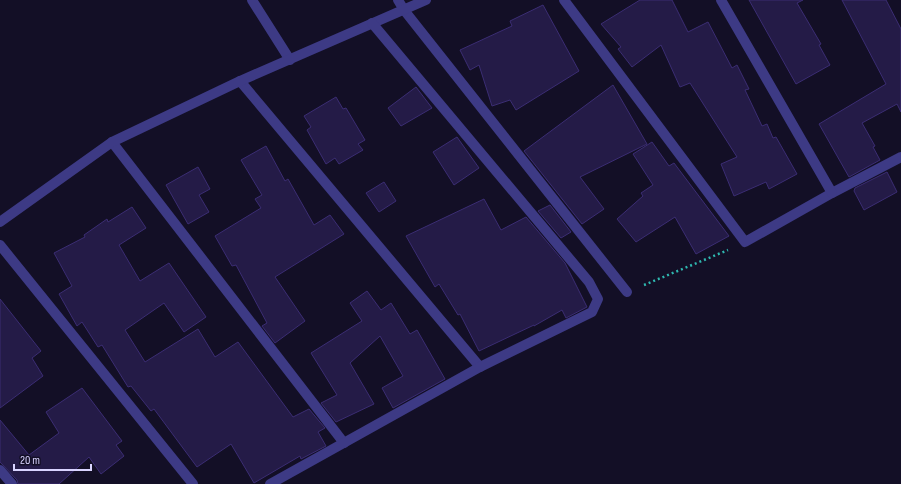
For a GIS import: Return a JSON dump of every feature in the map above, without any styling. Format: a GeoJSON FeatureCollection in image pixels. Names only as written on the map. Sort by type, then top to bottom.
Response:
{"type":"FeatureCollection","features":[{"type":"Feature","properties":{"kind":"street"},"geometry":{"type":"LineString","coordinates":[[252,0],[290,60]]}},
{"type":"Feature","properties":{"kind":"street"},"geometry":{"type":"LineString","coordinates":[[398,0],[404,10],[627,292]]}},
{"type":"Feature","properties":{"kind":"street"},"geometry":{"type":"LineString","coordinates":[[0,222],[112,142],[240,81],[426,0]]}},
{"type":"Feature","properties":{"kind":"street"},"geometry":{"type":"LineString","coordinates":[[564,0],[745,242],[832,193],[901,157]]}},
{"type":"Feature","properties":{"kind":"street"},"geometry":{"type":"LineString","coordinates":[[721,0],[832,193]]}},
{"type":"Feature","properties":{"kind":"street"},"geometry":{"type":"LineString","coordinates":[[270,484],[480,367],[592,312],[598,299],[588,282],[372,23]]}},
{"type":"Feature","properties":{"kind":"street"},"geometry":{"type":"LineString","coordinates":[[240,81],[480,367]]}},
{"type":"Feature","properties":{"kind":"street"},"geometry":{"type":"LineString","coordinates":[[112,142],[344,443]]}},
{"type":"Feature","properties":{"kind":"street"},"geometry":{"type":"LineString","coordinates":[[0,245],[194,484]]}},
{"type":"Feature","properties":{"kind":"street"},"geometry":{"type":"LineString","coordinates":[[0,470],[12,484]]}},
{"type":"Feature","properties":{"kind":"path"},"geometry":{"type":"LineString","coordinates":[[627,292],[745,242]]}},
{"type":"Feature","properties":{"kind":"building"},"geometry":{"type":"Polygon","coordinates":[[[640,0],[672,0],[688,32],[708,22],[732,68],[737,65],[749,89],[745,90],[762,126],[767,124],[773,138],[776,137],[797,174],[769,189],[766,182],[734,196],[721,164],[737,157],[690,83],[680,87],[661,45],[632,67],[618,49],[621,47],[601,24],[640,0]]]}},
{"type":"Feature","properties":{"kind":"building"},"geometry":{"type":"Polygon","coordinates":[[[749,0],[803,0],[797,3],[821,44],[819,45],[830,65],[796,84],[749,0]]]}},
{"type":"Feature","properties":{"kind":"building"},"geometry":{"type":"Polygon","coordinates":[[[842,0],[886,0],[901,29],[901,112],[897,104],[862,123],[875,146],[873,147],[880,160],[849,177],[819,124],[886,84],[842,0]]]}},
{"type":"Feature","properties":{"kind":"building"},"geometry":{"type":"Polygon","coordinates":[[[543,5],[579,71],[516,110],[510,100],[492,106],[479,65],[470,70],[460,50],[512,26],[510,21],[543,5]]]}},
{"type":"Feature","properties":{"kind":"building"},"geometry":{"type":"Polygon","coordinates":[[[613,85],[647,144],[580,177],[604,209],[582,224],[524,151],[613,85]]]}},
{"type":"Feature","properties":{"kind":"building"},"geometry":{"type":"Polygon","coordinates":[[[416,87],[432,108],[401,126],[388,108],[416,87]]]}},
{"type":"Feature","properties":{"kind":"building"},"geometry":{"type":"Polygon","coordinates":[[[336,97],[343,109],[346,108],[365,140],[358,144],[363,150],[339,164],[335,158],[326,164],[307,130],[311,127],[304,116],[336,97]]]}},
{"type":"Feature","properties":{"kind":"building"},"geometry":{"type":"Polygon","coordinates":[[[457,137],[479,168],[454,185],[433,152],[457,137]]]}},
{"type":"Feature","properties":{"kind":"building"},"geometry":{"type":"Polygon","coordinates":[[[652,142],[669,166],[674,163],[729,236],[696,254],[675,217],[636,242],[617,219],[643,196],[641,193],[653,185],[633,154],[652,142]]]}},
{"type":"Feature","properties":{"kind":"building"},"geometry":{"type":"Polygon","coordinates":[[[266,146],[285,181],[288,179],[314,225],[330,215],[344,234],[275,277],[305,321],[275,343],[262,326],[267,323],[236,265],[232,266],[215,236],[261,208],[255,199],[262,195],[241,160],[266,146]]]}},
{"type":"Feature","properties":{"kind":"building"},"geometry":{"type":"Polygon","coordinates":[[[198,167],[210,189],[199,195],[209,212],[188,224],[166,185],[198,167]]]}},
{"type":"Feature","properties":{"kind":"building"},"geometry":{"type":"Polygon","coordinates":[[[887,172],[897,192],[864,210],[854,191],[855,188],[887,172]]]}},
{"type":"Feature","properties":{"kind":"building"},"geometry":{"type":"Polygon","coordinates":[[[384,182],[396,201],[379,212],[366,193],[384,182]]]}},
{"type":"Feature","properties":{"kind":"building"},"geometry":{"type":"Polygon","coordinates":[[[484,199],[501,230],[526,217],[565,263],[587,307],[566,318],[562,310],[534,326],[479,351],[460,314],[458,315],[439,284],[435,287],[406,236],[484,199]]]}},
{"type":"Feature","properties":{"kind":"building"},"geometry":{"type":"Polygon","coordinates":[[[550,205],[571,232],[561,238],[538,211],[550,205]]]}},
{"type":"Feature","properties":{"kind":"building"},"geometry":{"type":"Polygon","coordinates":[[[132,207],[146,228],[119,245],[140,281],[169,263],[206,317],[184,332],[164,303],[125,330],[145,362],[198,329],[215,357],[238,342],[293,417],[309,409],[325,428],[318,432],[326,446],[301,459],[300,456],[254,483],[231,444],[197,467],[154,409],[151,411],[131,386],[128,387],[102,345],[98,347],[82,322],[77,326],[59,294],[72,286],[54,253],[85,237],[84,235],[107,219],[108,222],[132,207]]]}},
{"type":"Feature","properties":{"kind":"building"},"geometry":{"type":"Polygon","coordinates":[[[367,291],[381,310],[391,303],[410,334],[417,330],[445,379],[393,408],[382,388],[403,376],[380,336],[350,363],[374,404],[336,422],[321,403],[337,395],[311,353],[362,321],[350,303],[367,291]]]}},
{"type":"Feature","properties":{"kind":"building"},"geometry":{"type":"Polygon","coordinates":[[[0,299],[41,351],[32,358],[43,376],[0,408],[0,299]]]}},
{"type":"Feature","properties":{"kind":"building"},"geometry":{"type":"Polygon","coordinates":[[[82,388],[122,441],[116,445],[124,456],[101,474],[89,457],[59,484],[18,484],[17,480],[0,462],[0,420],[29,455],[59,433],[46,412],[82,388]]]}}]}
